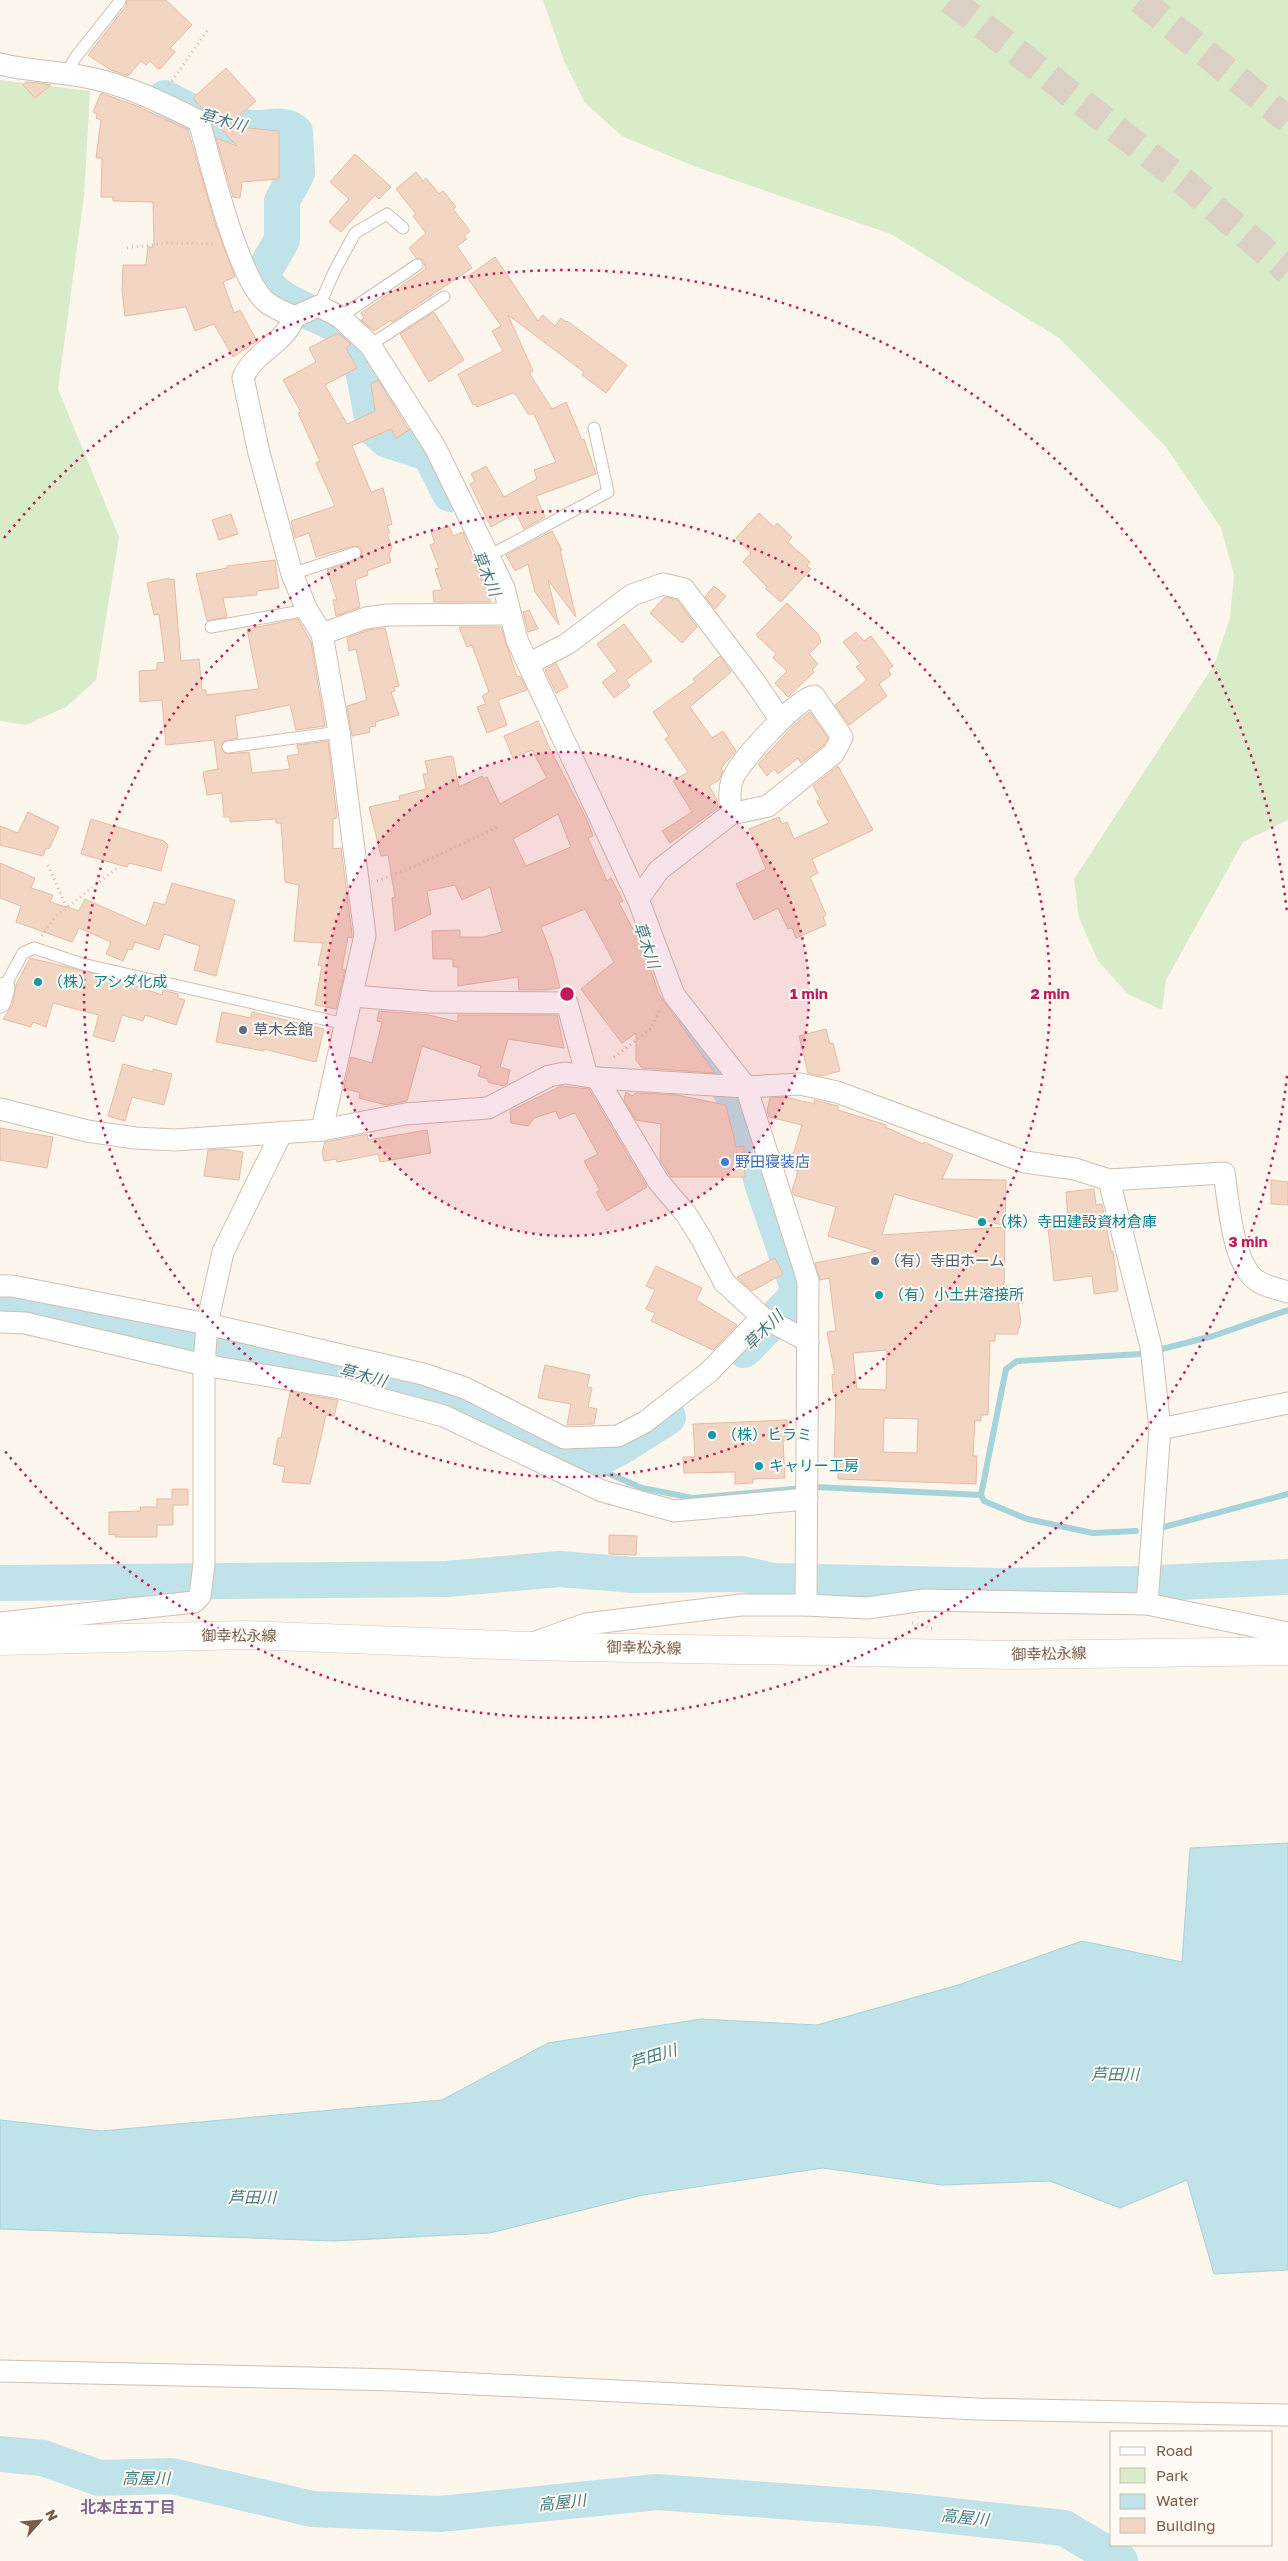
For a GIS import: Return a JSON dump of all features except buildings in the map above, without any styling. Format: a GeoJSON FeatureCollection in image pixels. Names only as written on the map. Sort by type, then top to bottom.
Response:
{"type":"FeatureCollection","features":[{"type":"Feature","properties":{"kind":"main road","name":"御幸松永線"},"geometry":{"type":"LineString","coordinates":[[0,1640],[246,1634],[526,1646],[1013,1655],[1288,1651]]}},
{"type":"Feature","properties":{"kind":"street"},"geometry":{"type":"LineString","coordinates":[[0,64],[22,70],[70,67],[82,76],[141,93],[200,121],[236,244],[253,287],[265,302],[306,312],[340,317],[370,345],[435,447],[504,588],[505,614],[638,899],[674,995],[734,1086],[808,1281],[806,1589]]}},
{"type":"Feature","properties":{"kind":"street"},"geometry":{"type":"LineString","coordinates":[[306,312],[247,366],[242,378],[259,453],[292,574],[307,610],[322,634],[339,732],[365,935],[322,1130]]}},
{"type":"Feature","properties":{"kind":"street"},"geometry":{"type":"LineString","coordinates":[[528,664],[567,644],[632,595],[663,584],[684,589],[754,681],[780,719]]}},
{"type":"Feature","properties":{"kind":"street"},"geometry":{"type":"LineString","coordinates":[[322,634],[366,618],[386,615],[505,614]]}},
{"type":"Feature","properties":{"kind":"street"},"geometry":{"type":"LineString","coordinates":[[638,899],[659,870],[731,814],[768,806],[834,753],[842,737],[814,696],[805,697],[780,719],[733,777],[730,802],[731,814]]}},
{"type":"Feature","properties":{"kind":"street"},"geometry":{"type":"LineString","coordinates":[[352,996],[428,1002],[567,1003],[592,1077],[658,1181],[686,1214],[724,1282],[770,1321],[808,1341]]}},
{"type":"Feature","properties":{"kind":"street"},"geometry":{"type":"LineString","coordinates":[[0,1109],[87,1131],[134,1138],[175,1140],[322,1130],[405,1114],[488,1108],[549,1076],[565,1073],[592,1077],[734,1086],[800,1084],[837,1092],[1025,1162],[1075,1169],[1109,1180],[1224,1174],[1238,1252],[1243,1266],[1258,1281],[1288,1292]]}},
{"type":"Feature","properties":{"kind":"street"},"geometry":{"type":"LineString","coordinates":[[0,1623],[194,1602],[200,1596],[202,1581],[206,1328],[223,1252],[282,1132]]}},
{"type":"Feature","properties":{"kind":"street"},"geometry":{"type":"LineString","coordinates":[[1109,1180],[1151,1347],[1160,1430],[1147,1599]]}},
{"type":"Feature","properties":{"kind":"street"},"geometry":{"type":"LineString","coordinates":[[0,1286],[12,1286],[423,1374],[465,1388],[564,1438],[618,1436],[644,1422],[709,1372],[770,1321]]}},
{"type":"Feature","properties":{"kind":"street"},"geometry":{"type":"LineString","coordinates":[[0,1322],[25,1323],[340,1388],[444,1416],[602,1491],[674,1511],[807,1491]]}},
{"type":"Feature","properties":{"kind":"street"},"geometry":{"type":"LineString","coordinates":[[1160,1430],[1288,1403]]}},
{"type":"Feature","properties":{"kind":"street"},"geometry":{"type":"LineString","coordinates":[[526,1646],[586,1624],[741,1605],[806,1589],[867,1608],[924,1600],[1147,1599],[1283,1632],[1288,1636]]}},
{"type":"Feature","properties":{"kind":"street"},"geometry":{"type":"LineString","coordinates":[[0,2371],[396,2380],[977,2409],[1288,2415]]}},
{"type":"Feature","properties":{"kind":"lane"},"geometry":{"type":"LineString","coordinates":[[70,67],[120,1]]}},
{"type":"Feature","properties":{"kind":"lane"},"geometry":{"type":"LineString","coordinates":[[306,312],[334,270],[355,233],[387,214],[403,228]]}},
{"type":"Feature","properties":{"kind":"lane"},"geometry":{"type":"LineString","coordinates":[[340,317],[417,265]]}},
{"type":"Feature","properties":{"kind":"lane"},"geometry":{"type":"LineString","coordinates":[[370,345],[444,297]]}},
{"type":"Feature","properties":{"kind":"lane"},"geometry":{"type":"LineString","coordinates":[[489,556],[608,492],[594,428]]}},
{"type":"Feature","properties":{"kind":"lane"},"geometry":{"type":"LineString","coordinates":[[292,574],[355,553]]}},
{"type":"Feature","properties":{"kind":"lane"},"geometry":{"type":"LineString","coordinates":[[211,627],[307,610]]}},
{"type":"Feature","properties":{"kind":"lane"},"geometry":{"type":"LineString","coordinates":[[228,747],[339,732]]}},
{"type":"Feature","properties":{"kind":"lane"},"geometry":{"type":"LineString","coordinates":[[1,991],[23,953],[34,948],[82,964],[346,1024]]}},
{"type":"Feature","properties":{"kind":"path"},"geometry":{"type":"LineString","coordinates":[[164,92],[209,28]]}},
{"type":"Feature","properties":{"kind":"path"},"geometry":{"type":"LineString","coordinates":[[128,248],[167,243],[236,244]]}},
{"type":"Feature","properties":{"kind":"path"},"geometry":{"type":"LineString","coordinates":[[359,888],[413,867],[500,826]]}},
{"type":"Feature","properties":{"kind":"path"},"geometry":{"type":"LineString","coordinates":[[48,865],[67,908]]}},
{"type":"Feature","properties":{"kind":"path"},"geometry":{"type":"LineString","coordinates":[[34,948],[54,918],[117,868]]}},
{"type":"Feature","properties":{"kind":"path"},"geometry":{"type":"LineString","coordinates":[[592,1077],[651,1028],[663,1001]]}},
{"type":"Feature","properties":{"kind":"green space"},"geometry":{"type":"Polygon","coordinates":[[[543,0],[1288,0],[1288,820],[1243,842],[1166,980],[1162,1010],[1128,994],[1098,961],[1079,918],[1074,879],[1214,665],[1230,618],[1234,575],[1221,528],[1166,447],[1059,338],[891,234],[696,167],[622,136],[585,103],[564,61],[543,0]]]}},
{"type":"Feature","properties":{"kind":"green space"},"geometry":{"type":"Polygon","coordinates":[[[0,80],[90,91],[84,196],[58,389],[119,537],[96,680],[66,707],[26,725],[0,721],[0,80]]]}},
{"type":"Feature","properties":{"kind":"water","name":"芦田川"},"geometry":{"type":"Polygon","coordinates":[[[1288,1843],[1288,2270],[1214,2274],[1187,2180],[1120,2208],[1050,2181],[942,2185],[823,2168],[643,2195],[490,2233],[334,2241],[0,2229],[0,2120],[101,2131],[442,2100],[548,2043],[701,2019],[817,2025],[958,1985],[1082,1941],[1182,1962],[1190,1848],[1288,1843]]]}},
{"type":"Feature","properties":{"kind":"waterway","name":"草木川"},"geometry":{"type":"LineString","coordinates":[[165,98],[196,114],[230,125],[253,128],[285,127],[295,132],[297,173],[282,201],[282,240],[261,276],[270,288],[282,298],[336,324],[348,332],[358,343],[374,428],[387,440],[427,453],[432,458],[450,494]]}},
{"type":"Feature","properties":{"kind":"waterway","name":"草木川"},"geometry":{"type":"LineString","coordinates":[[692,1031],[717,1065],[745,1118],[763,1186],[797,1285],[795,1298],[744,1350]]}},
{"type":"Feature","properties":{"kind":"waterway","name":"草木川"},"geometry":{"type":"LineString","coordinates":[[0,1308],[34,1309],[345,1369],[439,1395],[587,1464],[619,1448],[668,1417]]}},
{"type":"Feature","properties":{"kind":"waterway"},"geometry":{"type":"LineString","coordinates":[[1162,1349],[1213,1336],[1288,1310]]}},
{"type":"Feature","properties":{"kind":"waterway"},"geometry":{"type":"LineString","coordinates":[[981,1495],[1006,1369],[1017,1361],[1142,1354]]}},
{"type":"Feature","properties":{"kind":"waterway"},"geometry":{"type":"LineString","coordinates":[[587,1464],[642,1488],[693,1498],[816,1487],[981,1495],[984,1501],[1027,1519],[1093,1533],[1136,1531]]}},
{"type":"Feature","properties":{"kind":"waterway"},"geometry":{"type":"LineString","coordinates":[[1164,1527],[1288,1494]]}},
{"type":"Feature","properties":{"kind":"waterway"},"geometry":{"type":"LineString","coordinates":[[0,1583],[447,1579],[559,1569],[634,1575],[742,1574],[774,1581],[997,1586],[1135,1584],[1288,1577]]}},
{"type":"Feature","properties":{"kind":"waterway","name":"高屋川"},"geometry":{"type":"LineString","coordinates":[[0,2454],[43,2458],[99,2478],[172,2476],[312,2509],[440,2514],[657,2492],[878,2508],[1064,2528],[1120,2561]]}},
{"type":"Feature","properties":{"kind":"tunnel"},"geometry":{"type":"LineString","coordinates":[[950,0],[1183,181],[1288,271]]}},
{"type":"Feature","properties":{"kind":"tunnel"},"geometry":{"type":"LineString","coordinates":[[1140,0],[1288,120]]}},
{"type":"Feature","properties":{"kind":"place","name":"（株）アシダ化成"},"geometry":{"type":"Point","coordinates":[38,982]}},
{"type":"Feature","properties":{"kind":"place","name":"草木会館"},"geometry":{"type":"Point","coordinates":[243,1030]}},
{"type":"Feature","properties":{"kind":"place","name":"野田寝装店"},"geometry":{"type":"Point","coordinates":[725,1162]}},
{"type":"Feature","properties":{"kind":"place","name":"（株）寺田建設資材倉庫"},"geometry":{"type":"Point","coordinates":[982,1222]}},
{"type":"Feature","properties":{"kind":"place","name":"（有）寺田ホーム"},"geometry":{"type":"Point","coordinates":[875,1261]}},
{"type":"Feature","properties":{"kind":"place","name":"（有）小土井溶接所"},"geometry":{"type":"Point","coordinates":[879,1295]}},
{"type":"Feature","properties":{"kind":"place","name":"（株）ヒラミ"},"geometry":{"type":"Point","coordinates":[712,1435]}},
{"type":"Feature","properties":{"kind":"place","name":"キャリー工房"},"geometry":{"type":"Point","coordinates":[759,1466]}},
{"type":"Feature","properties":{"kind":"district","name":"北本庄五丁目"},"geometry":{"type":"Point","coordinates":[128,2507]}}]}
